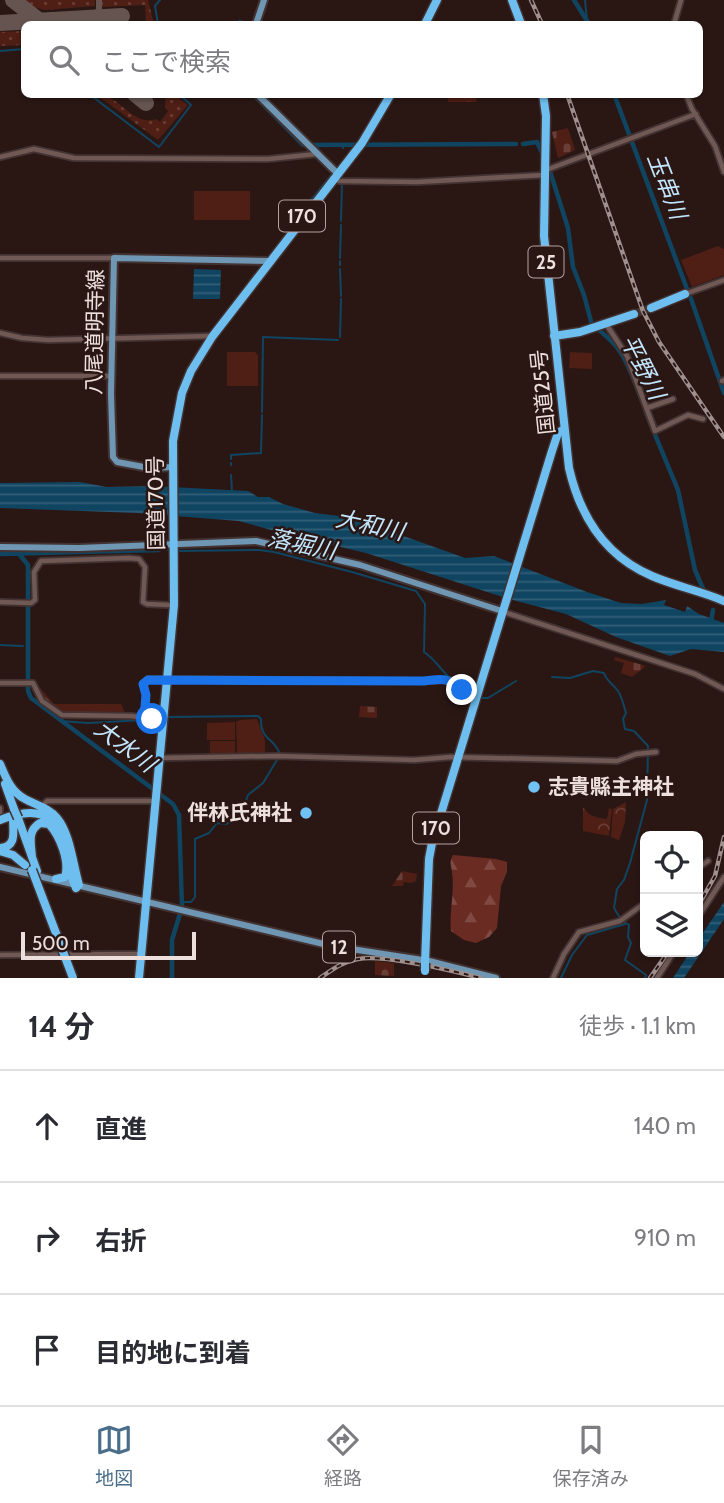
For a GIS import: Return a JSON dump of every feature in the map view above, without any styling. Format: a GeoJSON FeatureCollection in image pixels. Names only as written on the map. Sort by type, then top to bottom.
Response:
{"type":"FeatureCollection","features":[{"type":"Feature","properties":{"kind":"highway"},"geometry":{"type":"LineString","coordinates":[[425,21],[435,0]]}},
{"type":"Feature","properties":{"kind":"highway"},"geometry":{"type":"LineString","coordinates":[[512,0],[520,21]]}},
{"type":"Feature","properties":{"kind":"highway","name":"国道170号"},"geometry":{"type":"LineString","coordinates":[[138,978],[174,576],[172,432],[182,384],[188,370],[211,336],[359,145],[388,98]]}},
{"type":"Feature","properties":{"kind":"highway","name":"国道25号"},"geometry":{"type":"LineString","coordinates":[[544,98],[547,171],[543,228],[564,429],[569,468],[578,501],[589,522],[606,544],[633,566],[652,576],[724,601]]}},
{"type":"Feature","properties":{"kind":"highway"},"geometry":{"type":"LineString","coordinates":[[651,308],[685,294]]}},
{"type":"Feature","properties":{"kind":"highway"},"geometry":{"type":"LineString","coordinates":[[554,336],[599,326],[634,314]]}},
{"type":"Feature","properties":{"kind":"highway","name":"170"},"geometry":{"type":"LineString","coordinates":[[425,968],[430,852],[556,436],[564,429]]}},
{"type":"Feature","properties":{"kind":"highway"},"geometry":{"type":"LineString","coordinates":[[0,764],[15,792],[59,819],[72,857],[76,885]]}},
{"type":"Feature","properties":{"kind":"highway"},"geometry":{"type":"LineString","coordinates":[[0,771],[31,869],[76,978]]}},
{"type":"Feature","properties":{"kind":"highway"},"geometry":{"type":"LineString","coordinates":[[0,783],[12,810]]}},
{"type":"Feature","properties":{"kind":"highway"},"geometry":{"type":"LineString","coordinates":[[0,818],[28,810],[44,813],[57,823],[72,857]]}},
{"type":"Feature","properties":{"kind":"highway"},"geometry":{"type":"LineString","coordinates":[[0,818],[26,812],[37,812],[47,817],[59,831],[66,853],[65,877],[52,878]]}},
{"type":"Feature","properties":{"kind":"highway"},"geometry":{"type":"LineString","coordinates":[[0,850],[8,847],[12,841],[15,819]]}},
{"type":"Feature","properties":{"kind":"highway"},"geometry":{"type":"LineString","coordinates":[[15,819],[32,857]]}},
{"type":"Feature","properties":{"kind":"highway"},"geometry":{"type":"LineString","coordinates":[[76,885],[52,827],[44,823],[36,825],[31,832],[31,869],[76,978]]}},
{"type":"Feature","properties":{"kind":"highway"},"geometry":{"type":"LineString","coordinates":[[0,850],[13,855],[31,869]]}},
{"type":"Feature","properties":{"kind":"main road"},"geometry":{"type":"LineString","coordinates":[[257,21],[264,0]]}},
{"type":"Feature","properties":{"kind":"main road"},"geometry":{"type":"LineString","coordinates":[[261,98],[335,176]]}},
{"type":"Feature","properties":{"kind":"main road","name":"八尾道明寺線"},"geometry":{"type":"LineString","coordinates":[[172,469],[149,468],[114,461],[114,258],[269,261]]}},
{"type":"Feature","properties":{"kind":"main road"},"geometry":{"type":"LineString","coordinates":[[0,547],[92,547],[248,540],[373,569],[502,610]]}},
{"type":"Feature","properties":{"kind":"main road","name":"12"},"geometry":{"type":"LineString","coordinates":[[0,867],[425,968],[496,978]]}},
{"type":"Feature","properties":{"kind":"street"},"geometry":{"type":"LineString","coordinates":[[675,21],[681,0]]}},
{"type":"Feature","properties":{"kind":"street"},"geometry":{"type":"LineString","coordinates":[[688,98],[715,146],[724,172]]}},
{"type":"Feature","properties":{"kind":"street"},"geometry":{"type":"LineString","coordinates":[[335,176],[339,181],[411,182],[547,171],[696,114]]}},
{"type":"Feature","properties":{"kind":"street"},"geometry":{"type":"LineString","coordinates":[[0,156],[32,149],[74,158],[268,159],[317,154]]}},
{"type":"Feature","properties":{"kind":"street"},"geometry":{"type":"LineString","coordinates":[[0,258],[114,258]]}},
{"type":"Feature","properties":{"kind":"street"},"geometry":{"type":"LineString","coordinates":[[685,294],[724,280]]}},
{"type":"Feature","properties":{"kind":"street"},"geometry":{"type":"LineString","coordinates":[[599,326],[626,356],[655,431],[690,415],[703,419]]}},
{"type":"Feature","properties":{"kind":"street"},"geometry":{"type":"LineString","coordinates":[[0,333],[47,340],[211,336]]}},
{"type":"Feature","properties":{"kind":"street"},"geometry":{"type":"LineString","coordinates":[[0,376],[112,376]]}},
{"type":"Feature","properties":{"kind":"street"},"geometry":{"type":"LineString","coordinates":[[647,408],[673,399]]}},
{"type":"Feature","properties":{"kind":"street"},"geometry":{"type":"LineString","coordinates":[[0,602],[28,602],[36,599],[34,572],[41,561],[129,558],[139,559],[145,567],[143,602],[169,605]]}},
{"type":"Feature","properties":{"kind":"street"},"geometry":{"type":"LineString","coordinates":[[502,610],[695,674],[724,689]]}},
{"type":"Feature","properties":{"kind":"street"},"geometry":{"type":"LineString","coordinates":[[144,718],[146,695],[143,682],[148,680],[445,679],[476,696]]}},
{"type":"Feature","properties":{"kind":"street"},"geometry":{"type":"LineString","coordinates":[[0,683],[34,684],[41,701],[61,715],[144,718],[162,716]]}},
{"type":"Feature","properties":{"kind":"street"},"geometry":{"type":"LineString","coordinates":[[159,758],[281,756],[414,760],[458,757],[617,761],[656,752]]}},
{"type":"Feature","properties":{"kind":"street"},"geometry":{"type":"LineString","coordinates":[[45,803],[155,795]]}},
{"type":"Feature","properties":{"kind":"street"},"geometry":{"type":"LineString","coordinates":[[703,864],[708,861]]}},
{"type":"Feature","properties":{"kind":"street"},"geometry":{"type":"LineString","coordinates":[[703,909],[724,877]]}},
{"type":"Feature","properties":{"kind":"street"},"geometry":{"type":"LineString","coordinates":[[553,978],[568,946],[579,932],[620,921],[640,907]]}},
{"type":"Feature","properties":{"kind":"street"},"geometry":{"type":"LineString","coordinates":[[0,955],[140,954]]}},
{"type":"Feature","properties":{"kind":"street"},"geometry":{"type":"LineString","coordinates":[[656,978],[671,957]]}},
{"type":"Feature","properties":{"kind":"green space"},"geometry":{"type":"Polygon","coordinates":[[[24,0],[95,0],[95,6],[45,10],[33,7],[24,0]]]}},
{"type":"Feature","properties":{"kind":"green space"},"geometry":{"type":"Polygon","coordinates":[[[102,0],[148,0],[153,21],[146,21],[145,5],[102,7],[102,0]]]}},
{"type":"Feature","properties":{"kind":"green space"},"geometry":{"type":"Polygon","coordinates":[[[21,31],[21,45],[0,46],[0,32],[21,31]]]}},
{"type":"Feature","properties":{"kind":"green space"},"geometry":{"type":"Polygon","coordinates":[[[101,98],[113,99],[140,118],[156,119],[160,122],[168,111],[165,107],[166,98],[178,98],[188,105],[158,140],[101,98]]]}},
{"type":"Feature","properties":{"kind":"green space"},"geometry":{"type":"Polygon","coordinates":[[[448,98],[477,98],[476,102],[448,102],[448,98]]]}},
{"type":"Feature","properties":{"kind":"green space"},"geometry":{"type":"Polygon","coordinates":[[[568,128],[575,150],[558,158],[552,132],[568,128]]]}},
{"type":"Feature","properties":{"kind":"green space"},"geometry":{"type":"Polygon","coordinates":[[[194,191],[250,191],[250,220],[194,220],[194,191]]]}},
{"type":"Feature","properties":{"kind":"green space"},"geometry":{"type":"Polygon","coordinates":[[[718,246],[724,249],[724,275],[692,287],[681,260],[718,246]]]}},
{"type":"Feature","properties":{"kind":"green space"},"geometry":{"type":"Polygon","coordinates":[[[227,352],[255,352],[258,355],[258,386],[227,386],[227,352]]]}},
{"type":"Feature","properties":{"kind":"green space"},"geometry":{"type":"Polygon","coordinates":[[[570,352],[592,353],[592,369],[569,368],[570,352]]]}},
{"type":"Feature","properties":{"kind":"green space"},"geometry":{"type":"Polygon","coordinates":[[[615,657],[646,666],[632,677],[621,673],[624,663],[614,660],[615,657]]]}},
{"type":"Feature","properties":{"kind":"green space"},"geometry":{"type":"Polygon","coordinates":[[[37,688],[54,704],[121,704],[125,713],[85,715],[63,712],[44,699],[37,688]]]}},
{"type":"Feature","properties":{"kind":"green space"},"geometry":{"type":"Polygon","coordinates":[[[360,706],[377,707],[377,718],[359,717],[360,706]]]}},
{"type":"Feature","properties":{"kind":"green space"},"geometry":{"type":"Polygon","coordinates":[[[257,719],[265,740],[265,753],[237,754],[236,722],[257,719]]]}},
{"type":"Feature","properties":{"kind":"green space"},"geometry":{"type":"Polygon","coordinates":[[[235,722],[235,740],[207,740],[207,723],[235,722]]]}},
{"type":"Feature","properties":{"kind":"green space"},"geometry":{"type":"Polygon","coordinates":[[[210,741],[235,741],[235,754],[210,755],[210,741]]]}},
{"type":"Feature","properties":{"kind":"green space"},"geometry":{"type":"Polygon","coordinates":[[[626,802],[625,822],[619,840],[611,837],[613,809],[626,802]]]}},
{"type":"Feature","properties":{"kind":"green space"},"geometry":{"type":"Polygon","coordinates":[[[583,807],[592,816],[607,819],[609,808],[612,809],[609,836],[583,831],[583,807]]]}},
{"type":"Feature","properties":{"kind":"green space"},"geometry":{"type":"Polygon","coordinates":[[[453,855],[507,862],[507,872],[501,886],[497,928],[489,937],[476,943],[464,940],[451,931],[453,855]]]}},
{"type":"Feature","properties":{"kind":"green space"},"geometry":{"type":"Polygon","coordinates":[[[402,871],[417,874],[416,881],[404,882],[403,886],[392,886],[402,871]]]}},
{"type":"Feature","properties":{"kind":"green space"},"geometry":{"type":"Polygon","coordinates":[[[375,961],[394,963],[394,976],[375,975],[375,961]]]}},
{"type":"Feature","properties":{"kind":"water"},"geometry":{"type":"Polygon","coordinates":[[[194,269],[221,270],[220,299],[193,299],[194,269]]]}},
{"type":"Feature","properties":{"kind":"water","name":"大和川"},"geometry":{"type":"Polygon","coordinates":[[[80,482],[107,487],[151,486],[248,491],[258,497],[269,497],[315,513],[347,517],[373,525],[465,558],[494,556],[621,603],[642,604],[666,600],[664,605],[685,612],[687,606],[699,614],[724,623],[724,652],[691,649],[670,656],[616,637],[566,614],[509,599],[366,553],[239,521],[138,513],[0,508],[0,483],[80,482]]]}},
{"type":"Feature","properties":{"kind":"water"},"geometry":{"type":"Polygon","coordinates":[[[724,902],[724,919],[703,950],[703,933],[724,902]]]}},
{"type":"Feature","properties":{"kind":"water"},"geometry":{"type":"Polygon","coordinates":[[[687,957],[698,957],[684,978],[673,978],[687,957]]]}},
{"type":"Feature","properties":{"kind":"waterway"},"geometry":{"type":"LineString","coordinates":[[158,21],[155,6],[160,0]]}},
{"type":"Feature","properties":{"kind":"waterway"},"geometry":{"type":"LineString","coordinates":[[574,0],[587,21]]}},
{"type":"Feature","properties":{"kind":"waterway","name":"玉串川"},"geometry":{"type":"LineString","coordinates":[[585,0],[587,20]]}},
{"type":"Feature","properties":{"kind":"waterway"},"geometry":{"type":"LineString","coordinates":[[0,51],[21,49]]}},
{"type":"Feature","properties":{"kind":"waterway"},"geometry":{"type":"LineString","coordinates":[[94,98],[159,147],[191,105],[183,98]]}},
{"type":"Feature","properties":{"kind":"waterway","name":"平野川"},"geometry":{"type":"LineString","coordinates":[[257,98],[303,145],[516,144]]}},
{"type":"Feature","properties":{"kind":"waterway","name":"玉串川"},"geometry":{"type":"LineString","coordinates":[[615,98],[687,289]]}},
{"type":"Feature","properties":{"kind":"waterway","name":"平野川"},"geometry":{"type":"LineString","coordinates":[[523,144],[537,142],[543,155]]}},
{"type":"Feature","properties":{"kind":"waterway"},"geometry":{"type":"LineString","coordinates":[[307,205],[333,173],[315,157]]}},
{"type":"Feature","properties":{"kind":"waterway","name":"平野川"},"geometry":{"type":"LineString","coordinates":[[549,168],[568,228],[573,267],[592,325],[618,349],[628,365],[641,398]]}},
{"type":"Feature","properties":{"kind":"waterway"},"geometry":{"type":"LineString","coordinates":[[341,221],[342,183]]}},
{"type":"Feature","properties":{"kind":"waterway"},"geometry":{"type":"LineString","coordinates":[[294,223],[301,213]]}},
{"type":"Feature","properties":{"kind":"waterway"},"geometry":{"type":"LineString","coordinates":[[340,258],[341,225]]}},
{"type":"Feature","properties":{"kind":"waterway"},"geometry":{"type":"LineString","coordinates":[[61,256],[80,256]]}},
{"type":"Feature","properties":{"kind":"waterway"},"geometry":{"type":"LineString","coordinates":[[340,269],[341,296]]}},
{"type":"Feature","properties":{"kind":"waterway","name":"玉串川"},"geometry":{"type":"LineString","coordinates":[[690,296],[724,393]]}},
{"type":"Feature","properties":{"kind":"waterway"},"geometry":{"type":"LineString","coordinates":[[340,337],[341,299]]}},
{"type":"Feature","properties":{"kind":"waterway"},"geometry":{"type":"LineString","coordinates":[[262,412],[263,337],[338,340]]}},
{"type":"Feature","properties":{"kind":"waterway","name":"平野川"},"geometry":{"type":"LineString","coordinates":[[646,413],[678,490],[695,570],[704,591]]}},
{"type":"Feature","properties":{"kind":"waterway"},"geometry":{"type":"LineString","coordinates":[[231,459],[231,455],[261,453],[262,415]]}},
{"type":"Feature","properties":{"kind":"waterway"},"geometry":{"type":"LineString","coordinates":[[231,475],[232,491]]}},
{"type":"Feature","properties":{"kind":"waterway","name":"落堀川"},"geometry":{"type":"LineString","coordinates":[[159,550],[169,550]]}},
{"type":"Feature","properties":{"kind":"waterway","name":"落堀川"},"geometry":{"type":"LineString","coordinates":[[0,554],[159,550]]}},
{"type":"Feature","properties":{"kind":"waterway","name":"落堀川"},"geometry":{"type":"LineString","coordinates":[[178,551],[274,552],[416,591],[425,604],[424,652],[450,678]]}},
{"type":"Feature","properties":{"kind":"waterway","name":"大水川"},"geometry":{"type":"LineString","coordinates":[[20,555],[28,565],[28,691],[31,698],[173,804],[179,815],[182,907],[172,940],[172,978]]}},
{"type":"Feature","properties":{"kind":"waterway","name":"平野川"},"geometry":{"type":"LineString","coordinates":[[711,622],[713,610]]}},
{"type":"Feature","properties":{"kind":"waterway"},"geometry":{"type":"LineString","coordinates":[[0,645],[23,646]]}},
{"type":"Feature","properties":{"kind":"waterway","name":"落堀川"},"geometry":{"type":"LineString","coordinates":[[552,677],[570,678],[593,671],[604,673],[622,699],[626,713],[623,719],[625,729],[634,731],[648,746],[647,800],[630,863],[624,880],[617,889],[614,908],[620,918]]}},
{"type":"Feature","properties":{"kind":"waterway","name":"落堀川"},"geometry":{"type":"LineString","coordinates":[[480,698],[488,698],[516,681]]}},
{"type":"Feature","properties":{"kind":"waterway"},"geometry":{"type":"LineString","coordinates":[[167,717],[258,716],[263,732],[280,755],[263,783],[248,795],[240,818],[226,824],[217,823],[209,833],[195,839],[195,897],[191,902],[182,902]]}},
{"type":"Feature","properties":{"kind":"waterway"},"geometry":{"type":"LineString","coordinates":[[60,721],[88,723],[144,720]]}},
{"type":"Feature","properties":{"kind":"waterway","name":"落堀川"},"geometry":{"type":"LineString","coordinates":[[624,922],[629,925],[628,937],[631,943],[625,960],[646,975],[645,978]]}},
{"type":"Feature","properties":{"kind":"waterway"},"geometry":{"type":"LineString","coordinates":[[561,978],[572,955],[587,935],[625,924]]}},
{"type":"Feature","properties":{"kind":"taxiway"},"geometry":{"type":"LineString","coordinates":[[93,17],[99,10],[99,0]]}},
{"type":"Feature","properties":{"kind":"runway"},"geometry":{"type":"LineString","coordinates":[[13,0],[40,21]]}},
{"type":"Feature","properties":{"kind":"runway"},"geometry":{"type":"LineString","coordinates":[[35,21],[122,16]]}},
{"type":"Feature","properties":{"kind":"runway"},"geometry":{"type":"LineString","coordinates":[[0,23],[21,22]]}},
{"type":"Feature","properties":{"kind":"runway"},"geometry":{"type":"LineString","coordinates":[[140,98],[146,103]]}},
{"type":"Feature","properties":{"kind":"tunnel"},"geometry":{"type":"LineString","coordinates":[[634,314],[651,308]]}},
{"type":"Feature","properties":{"kind":"railway"},"geometry":{"type":"LineString","coordinates":[[531,0],[541,21]]}},
{"type":"Feature","properties":{"kind":"railway"},"geometry":{"type":"LineString","coordinates":[[568,98],[643,311],[659,342],[724,437]]}},
{"type":"Feature","properties":{"kind":"railway"},"geometry":{"type":"LineString","coordinates":[[703,897],[715,876],[724,837]]}},
{"type":"Feature","properties":{"kind":"railway"},"geometry":{"type":"LineString","coordinates":[[650,978],[665,957]]}},
{"type":"Feature","properties":{"kind":"railway"},"geometry":{"type":"LineString","coordinates":[[320,978],[347,962],[370,958],[419,964],[481,978]]}},
{"type":"Feature","properties":{"kind":"place","name":"志貴縣主神社"},"geometry":{"type":"Point","coordinates":[534,787]}},
{"type":"Feature","properties":{"kind":"place","name":"伴林氏神社"},"geometry":{"type":"Point","coordinates":[306,813]}},
{"type":"Feature","properties":{"kind":"route"},"geometry":{"type":"LineString","coordinates":[[152,719],[144,718],[146,695],[143,684],[148,680],[445,679],[462,690]]}}]}
